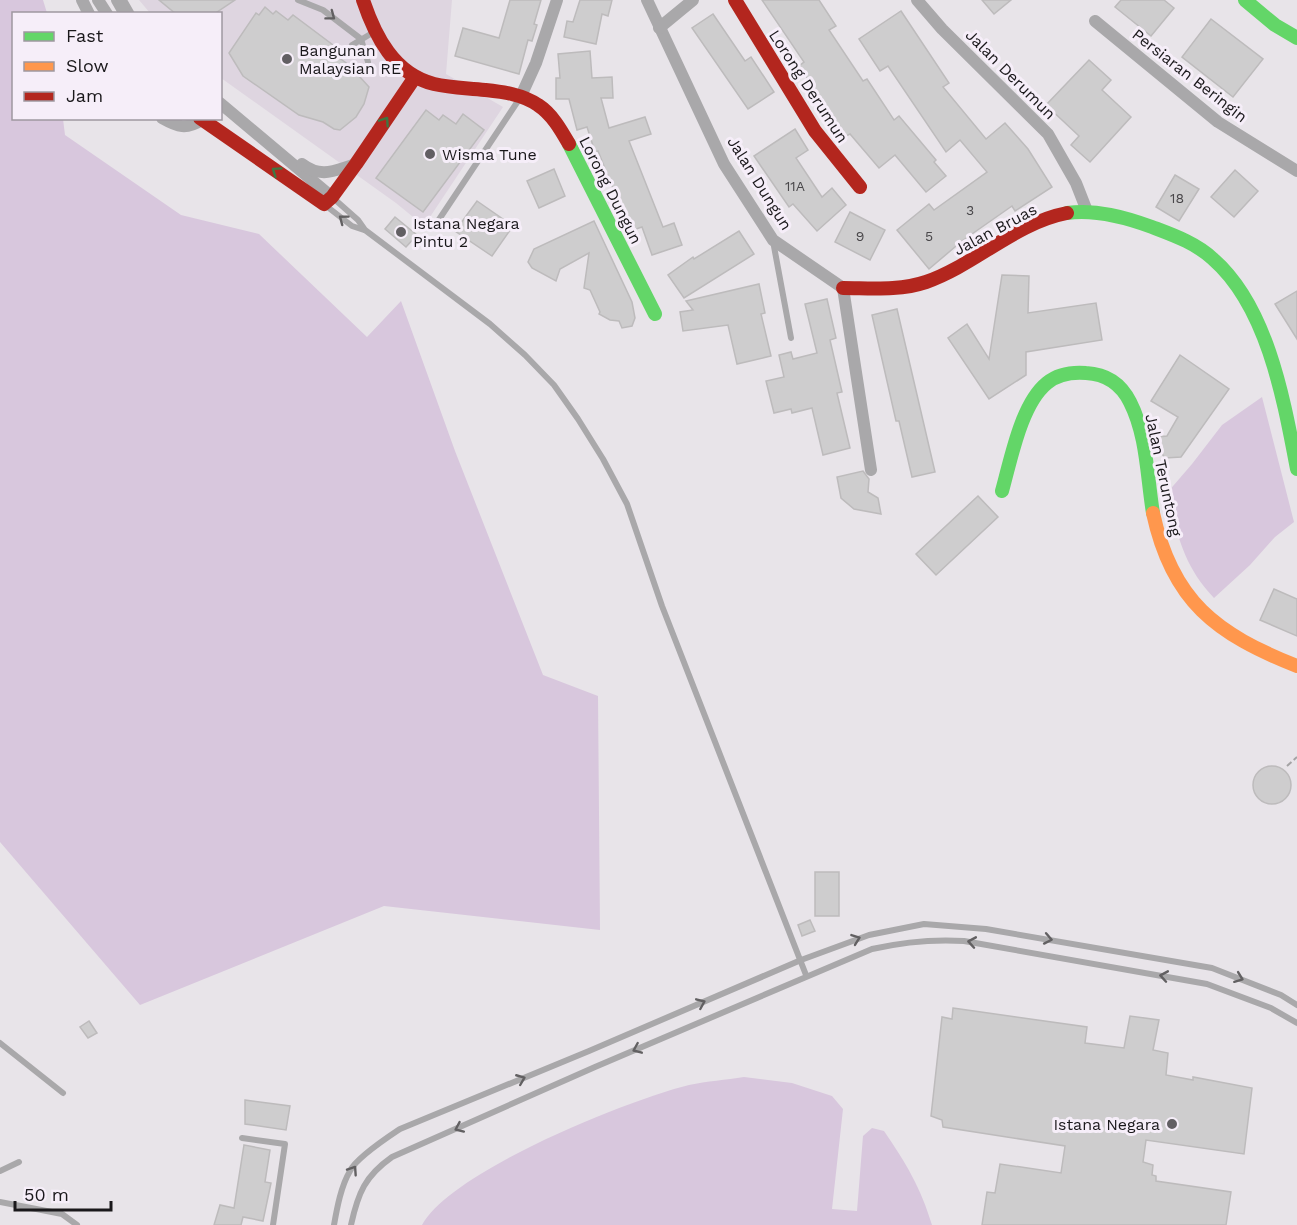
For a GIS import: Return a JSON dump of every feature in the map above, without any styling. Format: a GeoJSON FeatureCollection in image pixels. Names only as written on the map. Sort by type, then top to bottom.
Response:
{"type":"FeatureCollection","features":[{"type":"Feature","properties":{"kind":"street","name":"Lorong Dungun"},"geometry":{"type":"LineString","coordinates":[[363,0],[375,31],[394,62],[415,77],[434,84],[521,96],[537,104],[564,135],[655,314]]}},
{"type":"Feature","properties":{"kind":"street"},"geometry":{"type":"LineString","coordinates":[[521,96],[536,63],[557,0]]}},
{"type":"Feature","properties":{"kind":"street","name":"Jalan Dungun"},"geometry":{"type":"LineString","coordinates":[[647,0],[724,164],[773,240],[843,288]]}},
{"type":"Feature","properties":{"kind":"street"},"geometry":{"type":"LineString","coordinates":[[659,28],[693,0]]}},
{"type":"Feature","properties":{"kind":"street","name":"Lorong Derumun"},"geometry":{"type":"LineString","coordinates":[[735,0],[815,131],[860,187]]}},
{"type":"Feature","properties":{"kind":"street","name":"Jalan Derumun"},"geometry":{"type":"LineString","coordinates":[[917,0],[942,29],[1048,134],[1076,183],[1087,211]]}},
{"type":"Feature","properties":{"kind":"street"},"geometry":{"type":"LineString","coordinates":[[1245,0],[1275,25],[1297,38]]}},
{"type":"Feature","properties":{"kind":"street","name":"Persiaran Beringin"},"geometry":{"type":"LineString","coordinates":[[1095,21],[1218,122],[1297,171]]}},
{"type":"Feature","properties":{"kind":"street"},"geometry":{"type":"LineString","coordinates":[[328,201],[415,77]]}},
{"type":"Feature","properties":{"kind":"street"},"geometry":{"type":"LineString","coordinates":[[222,105],[262,137],[328,201]]}},
{"type":"Feature","properties":{"kind":"street"},"geometry":{"type":"LineString","coordinates":[[167,120],[183,127],[192,126],[201,120]]}},
{"type":"Feature","properties":{"kind":"street"},"geometry":{"type":"LineString","coordinates":[[204,120],[328,201]]}},
{"type":"Feature","properties":{"kind":"street"},"geometry":{"type":"LineString","coordinates":[[262,137],[274,142],[312,171],[322,174],[356,164]]}},
{"type":"Feature","properties":{"kind":"street","name":"Jalan Bruas"},"geometry":{"type":"LineString","coordinates":[[843,288],[904,287],[924,283],[944,275],[1040,222],[1062,214],[1087,211],[1123,217],[1194,244],[1216,261],[1232,279],[1262,336],[1276,376],[1297,469]]}},
{"type":"Feature","properties":{"kind":"street"},"geometry":{"type":"LineString","coordinates":[[843,288],[871,470]]}},
{"type":"Feature","properties":{"kind":"street","name":"Jalan Teruntong"},"geometry":{"type":"LineString","coordinates":[[1002,491],[1027,413],[1045,385],[1062,375],[1081,373],[1106,376],[1122,389],[1137,416],[1158,534],[1173,573],[1196,607],[1214,623],[1268,655],[1297,666]]}},
{"type":"Feature","properties":{"kind":"lane"},"geometry":{"type":"LineString","coordinates":[[298,0],[323,10],[361,39],[368,62]]}},
{"type":"Feature","properties":{"kind":"lane"},"geometry":{"type":"LineString","coordinates":[[352,45],[375,31]]}},
{"type":"Feature","properties":{"kind":"lane"},"geometry":{"type":"LineString","coordinates":[[434,227],[521,96]]}},
{"type":"Feature","properties":{"kind":"lane"},"geometry":{"type":"LineString","coordinates":[[328,201],[352,226],[365,230]]}},
{"type":"Feature","properties":{"kind":"lane"},"geometry":{"type":"LineString","coordinates":[[328,201],[358,220],[365,230],[490,324],[554,385],[578,418],[627,504],[662,606],[806,975]]}},
{"type":"Feature","properties":{"kind":"lane"},"geometry":{"type":"LineString","coordinates":[[773,240],[791,338]]}},
{"type":"Feature","properties":{"kind":"lane"},"geometry":{"type":"LineString","coordinates":[[334,1225],[350,1169],[400,1129],[801,960],[868,935],[924,924],[944,924],[1037,937],[1212,968],[1281,995],[1297,1005]]}},
{"type":"Feature","properties":{"kind":"lane"},"geometry":{"type":"LineString","coordinates":[[351,1225],[362,1189],[376,1169],[393,1157],[806,975],[872,949],[903,942],[933,939],[964,940],[1207,984],[1271,1008],[1297,1023]]}},
{"type":"Feature","properties":{"kind":"lane"},"geometry":{"type":"LineString","coordinates":[[0,1042],[63,1093]]}},
{"type":"Feature","properties":{"kind":"lane"},"geometry":{"type":"LineString","coordinates":[[242,1138],[285,1144],[273,1225]]}},
{"type":"Feature","properties":{"kind":"lane"},"geometry":{"type":"LineString","coordinates":[[0,1171],[19,1162]]}},
{"type":"Feature","properties":{"kind":"lane"},"geometry":{"type":"LineString","coordinates":[[0,1202],[62,1214],[78,1225]]}},
{"type":"Feature","properties":{"kind":"path"},"geometry":{"type":"LineString","coordinates":[[1287,766],[1297,757]]}},
{"type":"Feature","properties":{"kind":"shaded area"},"geometry":{"type":"Polygon","coordinates":[[[0,0],[43,0],[47,12],[12,12],[12,120],[63,120],[65,135],[181,215],[259,234],[367,337],[401,301],[455,451],[543,675],[598,696],[600,930],[384,906],[140,1005],[0,842],[0,0]]]}},
{"type":"Feature","properties":{"kind":"shaded area"},"geometry":{"type":"Polygon","coordinates":[[[139,0],[452,0],[446,74],[503,107],[424,226],[396,203],[222,79],[222,12],[149,12],[139,0]]]}},
{"type":"Feature","properties":{"kind":"shaded area"},"geometry":{"type":"Polygon","coordinates":[[[1262,397],[1294,522],[1275,537],[1250,565],[1214,598],[1188,562],[1167,493],[1222,425],[1262,397]]]}},
{"type":"Feature","properties":{"kind":"shaded area"},"geometry":{"type":"Polygon","coordinates":[[[744,1077],[792,1083],[832,1096],[843,1109],[832,1209],[857,1211],[863,1136],[872,1128],[884,1131],[899,1154],[918,1187],[932,1225],[422,1225],[439,1204],[467,1182],[544,1140],[661,1093],[689,1085],[744,1077]]]}},
{"type":"Feature","properties":{"kind":"building"},"geometry":{"type":"Polygon","coordinates":[[[159,0],[235,0],[217,12],[174,12],[159,0]]]}},
{"type":"Feature","properties":{"kind":"building"},"geometry":{"type":"Polygon","coordinates":[[[510,0],[541,0],[534,24],[537,25],[532,41],[528,40],[519,74],[455,56],[463,28],[499,38],[510,0]]]}},
{"type":"Feature","properties":{"kind":"building"},"geometry":{"type":"Polygon","coordinates":[[[580,0],[612,0],[608,16],[602,14],[596,44],[564,37],[567,21],[573,22],[580,0]]]}},
{"type":"Feature","properties":{"kind":"building"},"geometry":{"type":"Polygon","coordinates":[[[762,0],[819,0],[836,26],[829,30],[863,81],[867,79],[894,120],[899,116],[936,160],[934,162],[946,176],[926,192],[895,155],[879,168],[850,134],[846,136],[799,66],[804,62],[762,0]]]}},
{"type":"Feature","properties":{"kind":"building"},"geometry":{"type":"Polygon","coordinates":[[[982,0],[1011,0],[994,14],[982,0]]]}},
{"type":"Feature","properties":{"kind":"building"},"geometry":{"type":"Polygon","coordinates":[[[1121,0],[1164,0],[1174,8],[1151,36],[1115,7],[1121,0]]]}},
{"type":"Feature","properties":{"kind":"building","name":"Bangunan Malaysian RE"},"geometry":{"type":"Polygon","coordinates":[[[265,7],[273,14],[276,11],[288,20],[293,15],[337,48],[334,54],[349,65],[369,87],[364,104],[356,117],[340,130],[299,115],[243,76],[229,53],[256,13],[259,15],[265,7]]]}},
{"type":"Feature","properties":{"kind":"building"},"geometry":{"type":"Polygon","coordinates":[[[901,11],[949,83],[943,87],[986,139],[1005,123],[1028,149],[1052,187],[1015,211],[1012,206],[962,241],[929,269],[897,230],[929,204],[934,210],[987,172],[960,140],[946,152],[888,66],[880,71],[859,39],[901,11]]]}},
{"type":"Feature","properties":{"kind":"building"},"geometry":{"type":"Polygon","coordinates":[[[713,14],[745,61],[751,57],[774,92],[748,109],[692,28],[713,14]]]}},
{"type":"Feature","properties":{"kind":"building"},"geometry":{"type":"Polygon","coordinates":[[[1211,19],[1263,59],[1233,97],[1182,57],[1211,19]]]}},
{"type":"Feature","properties":{"kind":"building"},"geometry":{"type":"Polygon","coordinates":[[[590,51],[592,78],[612,77],[613,98],[601,98],[609,128],[645,117],[651,134],[629,141],[663,227],[674,223],[682,245],[652,255],[642,227],[630,231],[598,151],[595,152],[587,127],[577,130],[569,99],[556,99],[556,78],[560,78],[558,54],[590,51]]]}},
{"type":"Feature","properties":{"kind":"building"},"geometry":{"type":"Polygon","coordinates":[[[1089,60],[1111,80],[1102,90],[1131,117],[1090,162],[1071,145],[1079,136],[1046,105],[1089,60]]]}},
{"type":"Feature","properties":{"kind":"building","name":"Wisma Tune"},"geometry":{"type":"Polygon","coordinates":[[[426,110],[439,120],[443,115],[456,124],[463,114],[484,130],[423,212],[376,178],[426,110]]]}},
{"type":"Feature","properties":{"kind":"building"},"geometry":{"type":"Polygon","coordinates":[[[795,129],[808,150],[796,158],[822,197],[832,188],[846,205],[817,231],[793,204],[789,207],[754,156],[795,129]]]}},
{"type":"Feature","properties":{"kind":"building"},"geometry":{"type":"Polygon","coordinates":[[[554,169],[565,196],[539,208],[527,181],[554,169]]]}},
{"type":"Feature","properties":{"kind":"building"},"geometry":{"type":"Polygon","coordinates":[[[1235,170],[1258,191],[1234,217],[1211,197],[1235,170]]]}},
{"type":"Feature","properties":{"kind":"building"},"geometry":{"type":"Polygon","coordinates":[[[1175,175],[1199,189],[1179,221],[1156,207],[1175,175]]]}},
{"type":"Feature","properties":{"kind":"building"},"geometry":{"type":"Polygon","coordinates":[[[477,201],[513,226],[492,256],[455,231],[477,201]]]}},
{"type":"Feature","properties":{"kind":"building"},"geometry":{"type":"Polygon","coordinates":[[[850,212],[885,230],[870,260],[835,242],[850,212]]]}},
{"type":"Feature","properties":{"kind":"building","name":"Istana Negara Pintu 2"},"geometry":{"type":"Polygon","coordinates":[[[395,217],[417,235],[406,247],[385,229],[395,217]]]}},
{"type":"Feature","properties":{"kind":"building"},"geometry":{"type":"Polygon","coordinates":[[[594,221],[632,302],[635,318],[632,326],[622,328],[619,321],[610,320],[599,314],[590,290],[584,288],[589,253],[560,269],[556,281],[532,268],[528,262],[534,249],[594,221]]]}},
{"type":"Feature","properties":{"kind":"building"},"geometry":{"type":"Polygon","coordinates":[[[739,231],[754,254],[684,298],[668,275],[693,257],[694,259],[739,231]]]}},
{"type":"Feature","properties":{"kind":"building"},"geometry":{"type":"Polygon","coordinates":[[[1002,275],[1029,276],[1028,313],[1096,303],[1102,340],[1026,352],[1026,375],[989,399],[948,338],[967,324],[989,359],[1002,275]]]}},
{"type":"Feature","properties":{"kind":"building"},"geometry":{"type":"Polygon","coordinates":[[[759,284],[765,313],[761,314],[771,356],[737,364],[728,325],[683,331],[680,312],[693,310],[686,301],[759,284]]]}},
{"type":"Feature","properties":{"kind":"building"},"geometry":{"type":"Polygon","coordinates":[[[1297,291],[1297,339],[1275,304],[1297,291]]]}},
{"type":"Feature","properties":{"kind":"building"},"geometry":{"type":"Polygon","coordinates":[[[827,299],[836,338],[830,340],[842,392],[837,393],[850,448],[823,455],[812,408],[792,413],[791,409],[774,413],[766,381],[784,377],[779,355],[791,352],[793,359],[817,353],[805,304],[827,299]]]}},
{"type":"Feature","properties":{"kind":"building"},"geometry":{"type":"Polygon","coordinates":[[[897,309],[935,472],[912,477],[899,421],[896,421],[872,315],[897,309]]]}},
{"type":"Feature","properties":{"kind":"building"},"geometry":{"type":"Polygon","coordinates":[[[1180,355],[1229,389],[1181,457],[1165,458],[1160,451],[1157,437],[1167,436],[1178,417],[1151,401],[1180,355]]]}},
{"type":"Feature","properties":{"kind":"building"},"geometry":{"type":"Polygon","coordinates":[[[863,471],[869,479],[868,492],[878,498],[881,514],[854,509],[841,498],[837,477],[863,471]]]}},
{"type":"Feature","properties":{"kind":"building"},"geometry":{"type":"Polygon","coordinates":[[[978,496],[998,517],[936,575],[916,554],[978,496]]]}},
{"type":"Feature","properties":{"kind":"building"},"geometry":{"type":"Polygon","coordinates":[[[1274,589],[1297,599],[1297,636],[1260,620],[1274,589]]]}},
{"type":"Feature","properties":{"kind":"building"},"geometry":{"type":"Polygon","coordinates":[[[1272,766],[1279,767],[1285,772],[1290,778],[1290,792],[1285,798],[1279,803],[1272,804],[1265,803],[1259,798],[1254,792],[1253,785],[1254,778],[1259,772],[1265,767],[1272,766]]]}},
{"type":"Feature","properties":{"kind":"building"},"geometry":{"type":"Polygon","coordinates":[[[815,872],[839,872],[839,916],[815,916],[815,872]]]}},
{"type":"Feature","properties":{"kind":"building"},"geometry":{"type":"Polygon","coordinates":[[[810,920],[815,931],[802,936],[798,925],[810,920]]]}},
{"type":"Feature","properties":{"kind":"building"},"geometry":{"type":"Polygon","coordinates":[[[953,1008],[1087,1027],[1085,1043],[1124,1048],[1130,1016],[1159,1020],[1153,1050],[1168,1053],[1166,1075],[1193,1080],[1193,1077],[1252,1088],[1244,1154],[1146,1140],[1143,1162],[1153,1165],[1152,1175],[1156,1176],[1156,1181],[1231,1192],[1226,1225],[982,1225],[987,1192],[995,1193],[1000,1164],[1061,1173],[1065,1146],[943,1127],[942,1120],[931,1116],[942,1017],[952,1019],[953,1008]]]}},
{"type":"Feature","properties":{"kind":"building"},"geometry":{"type":"Polygon","coordinates":[[[89,1021],[97,1033],[88,1038],[80,1027],[89,1021]]]}},
{"type":"Feature","properties":{"kind":"building"},"geometry":{"type":"Polygon","coordinates":[[[245,1100],[290,1106],[286,1130],[245,1124],[245,1100]]]}},
{"type":"Feature","properties":{"kind":"building"},"geometry":{"type":"Polygon","coordinates":[[[244,1145],[270,1150],[265,1182],[271,1183],[263,1221],[243,1217],[241,1225],[214,1225],[220,1205],[234,1208],[244,1145]]]}},
{"type":"Feature","properties":{"kind":"traffic: fast"},"geometry":{"type":"LineString","coordinates":[[1245,0],[1275,25],[1297,38]]}},
{"type":"Feature","properties":{"kind":"traffic: fast"},"geometry":{"type":"LineString","coordinates":[[569,144],[655,314]]}},
{"type":"Feature","properties":{"kind":"traffic: fast"},"geometry":{"type":"LineString","coordinates":[[1067,213],[1089,212],[1110,215],[1168,233],[1206,253],[1232,279],[1248,302],[1271,356],[1297,469]]}},
{"type":"Feature","properties":{"kind":"traffic: fast"},"geometry":{"type":"LineString","coordinates":[[1002,491],[1018,433],[1030,404],[1038,392],[1051,380],[1066,374],[1100,375],[1112,381],[1122,390],[1136,415],[1146,456],[1153,513]]}},
{"type":"Feature","properties":{"kind":"traffic: slow"},"geometry":{"type":"LineString","coordinates":[[1153,513],[1161,544],[1172,570],[1186,592],[1202,610],[1221,627],[1243,641],[1297,666]]}},
{"type":"Feature","properties":{"kind":"traffic: jam"},"geometry":{"type":"LineString","coordinates":[[363,0],[380,40],[397,63],[408,72],[434,84],[499,92],[526,98],[548,113],[569,144]]}},
{"type":"Feature","properties":{"kind":"traffic: jam"},"geometry":{"type":"LineString","coordinates":[[735,0],[815,131],[860,187]]}},
{"type":"Feature","properties":{"kind":"traffic: jam"},"geometry":{"type":"LineString","coordinates":[[203,120],[324,204],[332,197],[356,164],[415,77]]}},
{"type":"Feature","properties":{"kind":"traffic: jam"},"geometry":{"type":"LineString","coordinates":[[843,288],[895,288],[926,282],[944,275],[1030,226],[1067,213]]}},
{"type":"Feature","properties":{"kind":"place","name":"Bangunan Malaysian RE"},"geometry":{"type":"Point","coordinates":[287,59]}},
{"type":"Feature","properties":{"kind":"place","name":"Wisma Tune"},"geometry":{"type":"Point","coordinates":[430,154]}},
{"type":"Feature","properties":{"kind":"place","name":"Istana Negara Pintu 2"},"geometry":{"type":"Point","coordinates":[401,232]}},
{"type":"Feature","properties":{"kind":"place","name":"Istana Negara"},"geometry":{"type":"Point","coordinates":[1172,1124]}}]}
